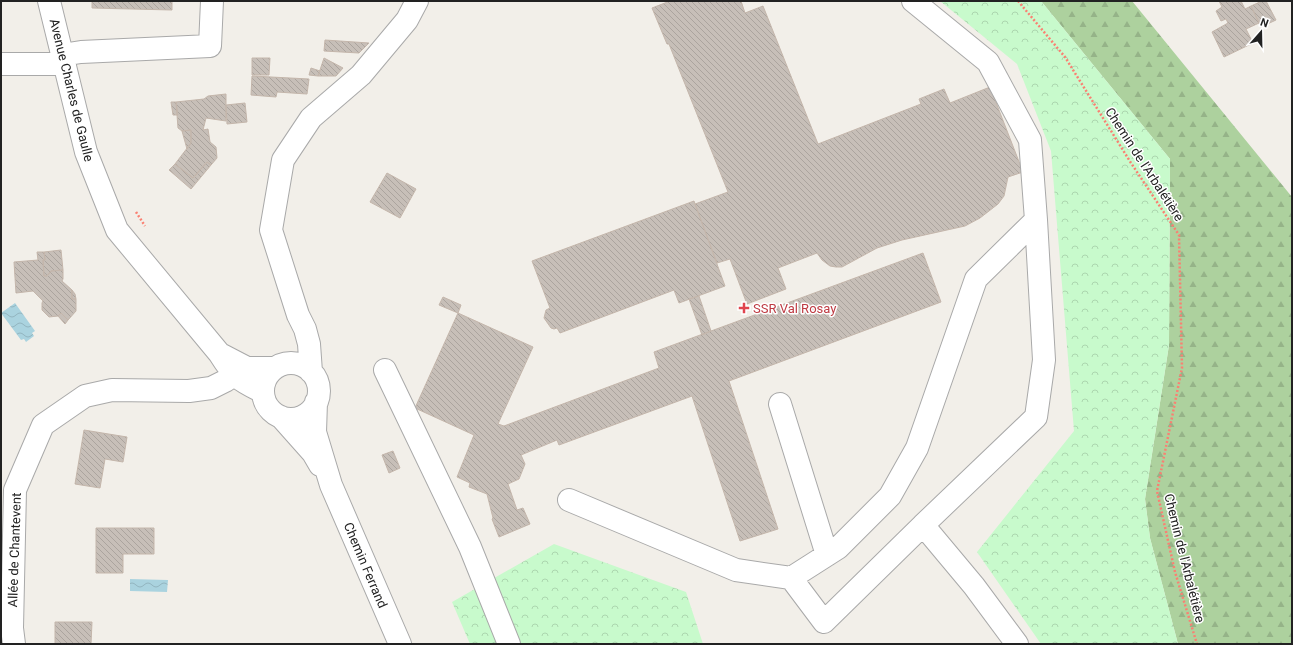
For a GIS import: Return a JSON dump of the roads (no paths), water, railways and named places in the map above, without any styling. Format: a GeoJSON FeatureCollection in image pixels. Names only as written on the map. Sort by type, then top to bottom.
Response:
{"type":"FeatureCollection","features":[{"type":"Feature","properties":{"kind":"street","name":"Avenue Charles de Gaulle"},"geometry":{"type":"LineString","coordinates":[[49,1],[86,152],[117,230],[219,353],[234,375],[241,381],[263,392]]}},
{"type":"Feature","properties":{"kind":"street"},"geometry":{"type":"LineString","coordinates":[[1,64],[63,59],[81,52],[210,46],[212,1]]}},
{"type":"Feature","properties":{"kind":"street"},"geometry":{"type":"LineString","coordinates":[[311,372],[309,344],[305,329],[298,315],[270,230],[283,160],[311,118],[361,75],[407,20],[417,1]]}},
{"type":"Feature","properties":{"kind":"street"},"geometry":{"type":"LineString","coordinates":[[791,578],[824,622],[1036,417],[1044,360],[1030,140],[988,62],[913,1]]}},
{"type":"Feature","properties":{"kind":"street"},"geometry":{"type":"LineString","coordinates":[[569,500],[736,570],[791,578],[838,548],[890,496],[917,448],[976,279],[1036,220]]}},
{"type":"Feature","properties":{"kind":"street"},"geometry":{"type":"LineString","coordinates":[[280,366],[295,364],[303,366],[316,378],[318,394],[316,402],[306,415],[294,418],[281,418],[268,408],[264,400],[263,392],[268,375],[280,366],[296,331],[298,315]]}},
{"type":"Feature","properties":{"kind":"street","name":"Avenue Charles de Gaulle"},"geometry":{"type":"LineString","coordinates":[[219,353],[247,368],[280,366]]}},
{"type":"Feature","properties":{"kind":"street"},"geometry":{"type":"LineString","coordinates":[[385,370],[470,547],[509,644]]}},
{"type":"Feature","properties":{"kind":"street","name":"Allée de Chantevent"},"geometry":{"type":"LineString","coordinates":[[14,644],[12,628],[15,490],[43,425],[85,396],[112,390],[189,391],[211,388],[234,375]]}},
{"type":"Feature","properties":{"kind":"street","name":"Chemin Ferrand"},"geometry":{"type":"LineString","coordinates":[[316,402],[316,432],[332,485],[400,644]]}},
{"type":"Feature","properties":{"kind":"street"},"geometry":{"type":"LineString","coordinates":[[780,404],[827,555]]}},
{"type":"Feature","properties":{"kind":"street","name":"Chemin Ferrand"},"geometry":{"type":"LineString","coordinates":[[281,418],[313,453],[332,485]]}},
{"type":"Feature","properties":{"kind":"street"},"geometry":{"type":"LineString","coordinates":[[923,525],[974,586],[1016,644]]}},
{"type":"Feature","properties":{"kind":"water"},"geometry":{"type":"Polygon","coordinates":[[[15,303],[35,331],[32,333],[34,336],[26,342],[24,339],[21,340],[1,313],[15,303]]]}},
{"type":"Feature","properties":{"kind":"water"},"geometry":{"type":"Polygon","coordinates":[[[130,579],[168,580],[167,592],[130,591],[130,579]]]}},
{"type":"Feature","properties":{"kind":"place","name":"SSR Val Rosay"},"geometry":{"type":"Point","coordinates":[744,308]}}]}
